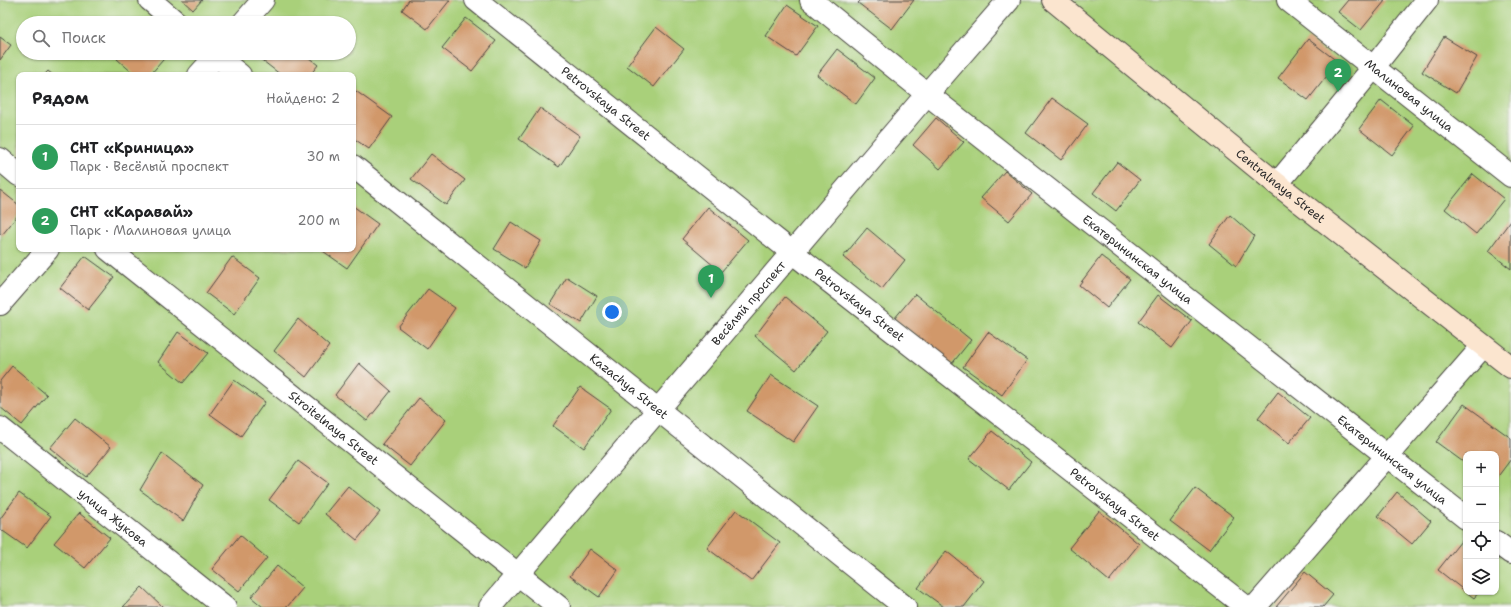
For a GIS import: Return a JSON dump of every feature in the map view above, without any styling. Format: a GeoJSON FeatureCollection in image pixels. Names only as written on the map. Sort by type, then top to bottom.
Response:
{"type":"FeatureCollection","features":[{"type":"Feature","properties":{"kind":"street"},"geometry":{"type":"LineString","coordinates":[[150,0],[169,16]]}},
{"type":"Feature","properties":{"kind":"street"},"geometry":{"type":"LineString","coordinates":[[250,16],[263,0]]}},
{"type":"Feature","properties":{"kind":"street","name":"Petrovskaya Street"},"geometry":{"type":"LineString","coordinates":[[476,0],[793,253],[1246,607]]}},
{"type":"Feature","properties":{"kind":"street","name":"Екатерининская улица"},"geometry":{"type":"LineString","coordinates":[[811,0],[927,94],[1463,516]]}},
{"type":"Feature","properties":{"kind":"street","name":"Весёлый проспект"},"geometry":{"type":"LineString","coordinates":[[490,607],[927,94],[1009,0]]}},
{"type":"Feature","properties":{"kind":"street","name":"Centralnaya Street"},"geometry":{"type":"LineString","coordinates":[[1053,0],[1276,184],[1511,368]]}},
{"type":"Feature","properties":{"kind":"street","name":"Малиновая улица"},"geometry":{"type":"LineString","coordinates":[[1288,0],[1511,176]]}},
{"type":"Feature","properties":{"kind":"street"},"geometry":{"type":"LineString","coordinates":[[1276,184],[1373,68],[1427,0]]}},
{"type":"Feature","properties":{"kind":"street"},"geometry":{"type":"LineString","coordinates":[[201,72],[211,60]]}},
{"type":"Feature","properties":{"kind":"street"},"geometry":{"type":"LineString","coordinates":[[223,60],[237,72]]}},
{"type":"Feature","properties":{"kind":"street"},"geometry":{"type":"LineString","coordinates":[[0,159],[16,172]]}},
{"type":"Feature","properties":{"kind":"street","name":"Kazachya Street"},"geometry":{"type":"LineString","coordinates":[[356,168],[905,607]]}},
{"type":"Feature","properties":{"kind":"street"},"geometry":{"type":"LineString","coordinates":[[0,304],[45,252]]}},
{"type":"Feature","properties":{"kind":"street","name":"Stroitelnaya Street"},"geometry":{"type":"LineString","coordinates":[[112,252],[559,607]]}},
{"type":"Feature","properties":{"kind":"street"},"geometry":{"type":"LineString","coordinates":[[1255,607],[1483,346]]}},
{"type":"Feature","properties":{"kind":"street","name":"улица Жукова"},"geometry":{"type":"LineString","coordinates":[[0,428],[225,607]]}},
{"type":"Feature","properties":{"kind":"street"},"geometry":{"type":"LineString","coordinates":[[1499,544],[1511,553]]}},
{"type":"Feature","properties":{"kind":"green space"},"geometry":{"type":"Polygon","coordinates":[[[0,0],[1511,0],[1511,607],[0,607],[0,0]]]}},
{"type":"Feature","properties":{"kind":"building"},"geometry":{"type":"Polygon","coordinates":[[[182,0],[202,0],[193,10],[182,0]]]}},
{"type":"Feature","properties":{"kind":"building"},"geometry":{"type":"Polygon","coordinates":[[[409,0],[450,0],[427,29],[402,10],[409,0]]]}},
{"type":"Feature","properties":{"kind":"building"},"geometry":{"type":"Polygon","coordinates":[[[861,0],[914,0],[892,29],[858,3],[861,0]]]}},
{"type":"Feature","properties":{"kind":"building"},"geometry":{"type":"Polygon","coordinates":[[[1348,0],[1385,1],[1361,30],[1338,12],[1348,0]]]}},
{"type":"Feature","properties":{"kind":"building"},"geometry":{"type":"Polygon","coordinates":[[[787,5],[818,26],[796,56],[766,36],[787,5]]]}},
{"type":"Feature","properties":{"kind":"building"},"geometry":{"type":"Polygon","coordinates":[[[466,18],[496,41],[472,71],[442,48],[466,18]]]}},
{"type":"Feature","properties":{"kind":"building"},"geometry":{"type":"Polygon","coordinates":[[[656,27],[684,49],[654,87],[627,66],[656,27]]]}},
{"type":"Feature","properties":{"kind":"building"},"geometry":{"type":"Polygon","coordinates":[[[0,37],[11,45],[0,60],[0,37]]]}},
{"type":"Feature","properties":{"kind":"building"},"geometry":{"type":"Polygon","coordinates":[[[1444,37],[1477,57],[1456,93],[1422,72],[1444,37]]]}},
{"type":"Feature","properties":{"kind":"building"},"geometry":{"type":"Polygon","coordinates":[[[1308,39],[1338,62],[1308,100],[1278,78],[1308,39]]]}},
{"type":"Feature","properties":{"kind":"building"},"geometry":{"type":"Polygon","coordinates":[[[837,49],[875,78],[856,104],[817,75],[837,49]]]}},
{"type":"Feature","properties":{"kind":"building"},"geometry":{"type":"Polygon","coordinates":[[[118,60],[163,60],[153,72],[132,72],[118,60]]]}},
{"type":"Feature","properties":{"kind":"building"},"geometry":{"type":"Polygon","coordinates":[[[262,60],[312,60],[318,65],[312,72],[277,72],[262,60]]]}},
{"type":"Feature","properties":{"kind":"building"},"geometry":{"type":"Polygon","coordinates":[[[356,91],[392,117],[369,149],[356,140],[356,91]]]}},
{"type":"Feature","properties":{"kind":"building"},"geometry":{"type":"Polygon","coordinates":[[[1052,98],[1088,124],[1061,160],[1026,133],[1052,98]]]}},
{"type":"Feature","properties":{"kind":"building"},"geometry":{"type":"Polygon","coordinates":[[[1381,100],[1414,126],[1392,155],[1359,129],[1381,100]]]}},
{"type":"Feature","properties":{"kind":"building"},"geometry":{"type":"Polygon","coordinates":[[[540,108],[580,136],[559,167],[519,139],[540,108]]]}},
{"type":"Feature","properties":{"kind":"building"},"geometry":{"type":"Polygon","coordinates":[[[936,118],[964,142],[940,169],[913,145],[936,118]]]}},
{"type":"Feature","properties":{"kind":"building"},"geometry":{"type":"Polygon","coordinates":[[[431,154],[465,180],[446,205],[411,179],[431,154]]]}},
{"type":"Feature","properties":{"kind":"building"},"geometry":{"type":"Polygon","coordinates":[[[1117,162],[1140,180],[1116,211],[1093,193],[1117,162]]]}},
{"type":"Feature","properties":{"kind":"building"},"geometry":{"type":"Polygon","coordinates":[[[1005,171],[1032,194],[1009,221],[981,198],[1005,171]]]}},
{"type":"Feature","properties":{"kind":"building"},"geometry":{"type":"Polygon","coordinates":[[[1473,174],[1504,199],[1476,234],[1445,209],[1473,174]]]}},
{"type":"Feature","properties":{"kind":"building"},"geometry":{"type":"Polygon","coordinates":[[[0,190],[16,203],[16,218],[2,235],[0,233],[0,190]]]}},
{"type":"Feature","properties":{"kind":"building"},"geometry":{"type":"Polygon","coordinates":[[[708,207],[748,240],[721,272],[682,239],[708,207]]]}},
{"type":"Feature","properties":{"kind":"building"},"geometry":{"type":"Polygon","coordinates":[[[356,208],[378,224],[347,268],[324,252],[356,252],[356,208]]]}},
{"type":"Feature","properties":{"kind":"building"},"geometry":{"type":"Polygon","coordinates":[[[1230,215],[1254,236],[1236,266],[1209,244],[1230,215]]]}},
{"type":"Feature","properties":{"kind":"building"},"geometry":{"type":"Polygon","coordinates":[[[1511,220],[1511,269],[1488,251],[1511,220]]]}},
{"type":"Feature","properties":{"kind":"building"},"geometry":{"type":"Polygon","coordinates":[[[511,222],[541,241],[525,268],[494,249],[511,222]]]}},
{"type":"Feature","properties":{"kind":"building"},"geometry":{"type":"Polygon","coordinates":[[[867,228],[905,260],[882,289],[843,257],[867,228]]]}},
{"type":"Feature","properties":{"kind":"building"},"geometry":{"type":"Polygon","coordinates":[[[85,256],[114,277],[88,310],[60,288],[85,256]]]}},
{"type":"Feature","properties":{"kind":"building"},"geometry":{"type":"Polygon","coordinates":[[[1101,256],[1130,279],[1107,308],[1079,285],[1101,256]]]}},
{"type":"Feature","properties":{"kind":"building"},"geometry":{"type":"Polygon","coordinates":[[[232,257],[260,278],[234,314],[206,293],[232,257]]]}},
{"type":"Feature","properties":{"kind":"building"},"geometry":{"type":"Polygon","coordinates":[[[567,277],[597,296],[581,323],[550,304],[567,277]]]}},
{"type":"Feature","properties":{"kind":"building"},"geometry":{"type":"Polygon","coordinates":[[[428,289],[455,308],[427,349],[398,327],[428,289]]]}},
{"type":"Feature","properties":{"kind":"building"},"geometry":{"type":"Polygon","coordinates":[[[915,294],[971,340],[951,365],[894,319],[915,294]]]}},
{"type":"Feature","properties":{"kind":"building"},"geometry":{"type":"Polygon","coordinates":[[[1158,295],[1192,321],[1172,348],[1138,322],[1158,295]]]}},
{"type":"Feature","properties":{"kind":"building"},"geometry":{"type":"Polygon","coordinates":[[[785,297],[827,331],[796,370],[755,336],[785,297]]]}},
{"type":"Feature","properties":{"kind":"building"},"geometry":{"type":"Polygon","coordinates":[[[298,319],[329,346],[306,377],[274,351],[298,319]]]}},
{"type":"Feature","properties":{"kind":"building"},"geometry":{"type":"Polygon","coordinates":[[[178,332],[208,353],[183,383],[158,362],[178,332]]]}},
{"type":"Feature","properties":{"kind":"building"},"geometry":{"type":"Polygon","coordinates":[[[988,332],[1027,360],[1002,395],[963,367],[988,332]]]}},
{"type":"Feature","properties":{"kind":"building"},"geometry":{"type":"Polygon","coordinates":[[[359,363],[391,391],[367,421],[335,395],[359,363]]]}},
{"type":"Feature","properties":{"kind":"building"},"geometry":{"type":"Polygon","coordinates":[[[12,366],[47,395],[22,425],[0,407],[0,381],[12,366]]]}},
{"type":"Feature","properties":{"kind":"building"},"geometry":{"type":"Polygon","coordinates":[[[771,375],[818,406],[793,442],[747,411],[771,375]]]}},
{"type":"Feature","properties":{"kind":"building"},"geometry":{"type":"Polygon","coordinates":[[[234,380],[265,402],[241,436],[210,414],[234,380]]]}},
{"type":"Feature","properties":{"kind":"building"},"geometry":{"type":"Polygon","coordinates":[[[580,387],[611,409],[584,448],[553,426],[580,387]]]}},
{"type":"Feature","properties":{"kind":"building"},"geometry":{"type":"Polygon","coordinates":[[[1278,392],[1310,418],[1289,443],[1258,418],[1278,392]]]}},
{"type":"Feature","properties":{"kind":"building"},"geometry":{"type":"Polygon","coordinates":[[[419,398],[446,420],[410,466],[382,444],[419,398]]]}},
{"type":"Feature","properties":{"kind":"building"},"geometry":{"type":"Polygon","coordinates":[[[1464,404],[1511,438],[1511,459],[1499,475],[1499,451],[1463,451],[1463,462],[1436,442],[1464,404]]]}},
{"type":"Feature","properties":{"kind":"building"},"geometry":{"type":"Polygon","coordinates":[[[75,418],[111,447],[86,477],[50,448],[75,418]]]}},
{"type":"Feature","properties":{"kind":"building"},"geometry":{"type":"Polygon","coordinates":[[[992,431],[1031,462],[1009,490],[969,459],[992,431]]]}},
{"type":"Feature","properties":{"kind":"building"},"geometry":{"type":"Polygon","coordinates":[[[162,453],[203,485],[183,521],[140,490],[162,453]]]}},
{"type":"Feature","properties":{"kind":"building"},"geometry":{"type":"Polygon","coordinates":[[[298,461],[328,483],[299,522],[269,500],[298,461]]]}},
{"type":"Feature","properties":{"kind":"building"},"geometry":{"type":"Polygon","coordinates":[[[348,486],[380,512],[357,540],[325,514],[348,486]]]}},
{"type":"Feature","properties":{"kind":"building"},"geometry":{"type":"Polygon","coordinates":[[[1195,488],[1234,517],[1209,550],[1170,521],[1195,488]]]}},
{"type":"Feature","properties":{"kind":"building"},"geometry":{"type":"Polygon","coordinates":[[[1397,492],[1431,521],[1412,544],[1378,516],[1397,492]]]}},
{"type":"Feature","properties":{"kind":"building"},"geometry":{"type":"Polygon","coordinates":[[[19,493],[51,516],[27,548],[0,529],[0,519],[19,493]]]}},
{"type":"Feature","properties":{"kind":"building"},"geometry":{"type":"Polygon","coordinates":[[[736,510],[780,543],[751,581],[707,548],[736,510]]]}},
{"type":"Feature","properties":{"kind":"building"},"geometry":{"type":"Polygon","coordinates":[[[1099,511],[1139,544],[1109,581],[1069,548],[1099,511]]]}},
{"type":"Feature","properties":{"kind":"building"},"geometry":{"type":"Polygon","coordinates":[[[79,513],[110,538],[85,568],[54,543],[79,513]]]}},
{"type":"Feature","properties":{"kind":"building"},"geometry":{"type":"Polygon","coordinates":[[[240,535],[267,558],[239,591],[212,569],[240,535]]]}},
{"type":"Feature","properties":{"kind":"building"},"geometry":{"type":"Polygon","coordinates":[[[1461,541],[1463,543],[1463,590],[1438,570],[1461,541]]]}},
{"type":"Feature","properties":{"kind":"building"},"geometry":{"type":"Polygon","coordinates":[[[590,549],[618,570],[599,597],[570,576],[590,549]]]}},
{"type":"Feature","properties":{"kind":"building"},"geometry":{"type":"Polygon","coordinates":[[[946,551],[984,581],[964,607],[944,607],[918,588],[946,551]]]}},
{"type":"Feature","properties":{"kind":"building"},"geometry":{"type":"Polygon","coordinates":[[[277,566],[303,588],[287,607],[263,607],[251,597],[277,566]]]}},
{"type":"Feature","properties":{"kind":"building"},"geometry":{"type":"Polygon","coordinates":[[[1305,572],[1333,595],[1323,607],[1276,607],[1305,572]]]}},
{"type":"Feature","properties":{"kind":"building"},"geometry":{"type":"Polygon","coordinates":[[[142,587],[163,607],[123,607],[142,587]]]}},
{"type":"Feature","properties":{"kind":"place","name":"СНТ «Каравай»"},"geometry":{"type":"Point","coordinates":[1338,92]}},
{"type":"Feature","properties":{"kind":"place","name":"СНТ «Криница»"},"geometry":{"type":"Point","coordinates":[711,298]}}]}
